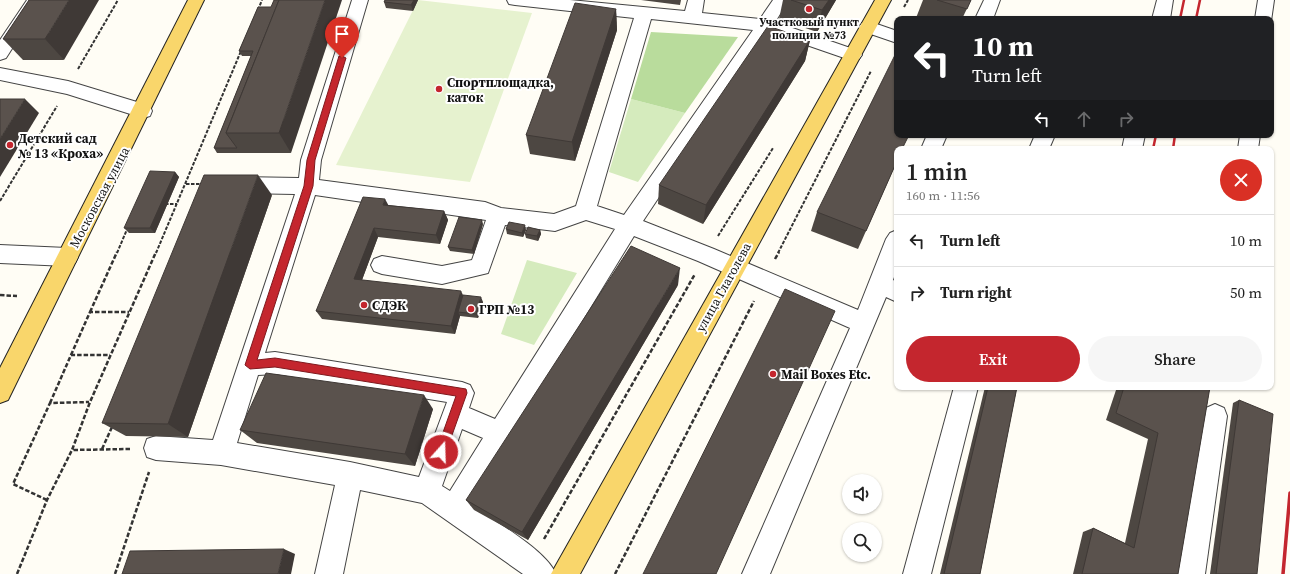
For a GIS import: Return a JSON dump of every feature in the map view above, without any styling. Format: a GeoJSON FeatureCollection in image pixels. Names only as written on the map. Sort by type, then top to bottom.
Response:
{"type":"FeatureCollection","features":[{"type":"Feature","properties":{"kind":"main road","name":"Московская улица"},"geometry":{"type":"LineString","coordinates":[[0,392],[67,257],[143,111],[196,0]]}},
{"type":"Feature","properties":{"kind":"main road","name":"улица Глаголева"},"geometry":{"type":"LineString","coordinates":[[565,574],[733,268],[883,0]]}},
{"type":"Feature","properties":{"kind":"street"},"geometry":{"type":"LineString","coordinates":[[0,54],[35,0]]}},
{"type":"Feature","properties":{"kind":"street"},"geometry":{"type":"LineString","coordinates":[[221,453],[308,186],[311,160],[360,0]]}},
{"type":"Feature","properties":{"kind":"street"},"geometry":{"type":"LineString","coordinates":[[515,0],[766,25],[853,55]]}},
{"type":"Feature","properties":{"kind":"street"},"geometry":{"type":"LineString","coordinates":[[692,18],[696,0]]}},
{"type":"Feature","properties":{"kind":"street"},"geometry":{"type":"LineString","coordinates":[[454,508],[629,225],[766,25],[781,0]]}},
{"type":"Feature","properties":{"kind":"street"},"geometry":{"type":"LineString","coordinates":[[985,16],[992,0]]}},
{"type":"Feature","properties":{"kind":"street"},"geometry":{"type":"LineString","coordinates":[[1162,16],[1165,0]]}},
{"type":"Feature","properties":{"kind":"street"},"geometry":{"type":"LineString","coordinates":[[1264,16],[1266,0]]}},
{"type":"Feature","properties":{"kind":"street"},"geometry":{"type":"LineString","coordinates":[[585,212],[644,14]]}},
{"type":"Feature","properties":{"kind":"street"},"geometry":{"type":"LineString","coordinates":[[0,22],[18,27]]}},
{"type":"Feature","properties":{"kind":"street"},"geometry":{"type":"LineString","coordinates":[[868,27],[894,36]]}},
{"type":"Feature","properties":{"kind":"street"},"geometry":{"type":"LineString","coordinates":[[0,74],[68,88],[143,111]]}},
{"type":"Feature","properties":{"kind":"street"},"geometry":{"type":"LineString","coordinates":[[211,184],[308,186],[485,210],[498,216],[555,222],[585,212],[629,225],[706,255],[863,323]]}},
{"type":"Feature","properties":{"kind":"street"},"geometry":{"type":"LineString","coordinates":[[382,265],[442,275],[480,267],[498,216]]}},
{"type":"Feature","properties":{"kind":"street"},"geometry":{"type":"LineString","coordinates":[[0,254],[67,257]]}},
{"type":"Feature","properties":{"kind":"street"},"geometry":{"type":"LineString","coordinates":[[756,574],[863,323],[888,288],[894,255]]}},
{"type":"Feature","properties":{"kind":"street"},"geometry":{"type":"LineString","coordinates":[[250,365],[275,363],[462,393],[427,491]]}},
{"type":"Feature","properties":{"kind":"street"},"geometry":{"type":"LineString","coordinates":[[917,574],[965,390]]}},
{"type":"Feature","properties":{"kind":"street"},"geometry":{"type":"LineString","coordinates":[[455,414],[501,434]]}},
{"type":"Feature","properties":{"kind":"street"},"geometry":{"type":"LineString","coordinates":[[1191,574],[1215,416]]}},
{"type":"Feature","properties":{"kind":"street"},"geometry":{"type":"LineString","coordinates":[[156,448],[221,453],[350,475],[427,491],[454,508],[536,568]]}},
{"type":"Feature","properties":{"kind":"street"},"geometry":{"type":"LineString","coordinates":[[328,574],[350,475]]}},
{"type":"Feature","properties":{"kind":"path"},"geometry":{"type":"LineString","coordinates":[[256,15],[262,0]]}},
{"type":"Feature","properties":{"kind":"path"},"geometry":{"type":"LineString","coordinates":[[16,574],[47,500],[72,450],[90,402],[186,184],[244,44]]}},
{"type":"Feature","properties":{"kind":"path"},"geometry":{"type":"LineString","coordinates":[[536,568],[706,255],[776,142]]}},
{"type":"Feature","properties":{"kind":"path"},"geometry":{"type":"LineString","coordinates":[[186,184],[211,184]]}},
{"type":"Feature","properties":{"kind":"path"},"geometry":{"type":"LineString","coordinates":[[158,204],[177,204]]}},
{"type":"Feature","properties":{"kind":"path"},"geometry":{"type":"LineString","coordinates":[[47,500],[13,484],[129,225]]}},
{"type":"Feature","properties":{"kind":"path"},"geometry":{"type":"LineString","coordinates":[[0,295],[17,296]]}},
{"type":"Feature","properties":{"kind":"path"},"geometry":{"type":"LineString","coordinates":[[90,312],[129,312]]}},
{"type":"Feature","properties":{"kind":"path"},"geometry":{"type":"LineString","coordinates":[[71,355],[110,355]]}},
{"type":"Feature","properties":{"kind":"path"},"geometry":{"type":"LineString","coordinates":[[50,403],[90,402]]}},
{"type":"Feature","properties":{"kind":"path"},"geometry":{"type":"LineString","coordinates":[[102,449],[114,420]]}},
{"type":"Feature","properties":{"kind":"path"},"geometry":{"type":"LineString","coordinates":[[72,450],[156,448],[115,574]]}},
{"type":"Feature","properties":{"kind":"green space","name":"Спортплощадка, каток"},"geometry":{"type":"Polygon","coordinates":[[[418,0],[532,13],[470,182],[336,165],[418,0]]]}},
{"type":"Feature","properties":{"kind":"green space"},"geometry":{"type":"Polygon","coordinates":[[[651,32],[738,37],[685,113],[631,99],[651,32]]]}},
{"type":"Feature","properties":{"kind":"green space"},"geometry":{"type":"Polygon","coordinates":[[[631,99],[685,113],[638,182],[609,172],[631,99]]]}},
{"type":"Feature","properties":{"kind":"green space"},"geometry":{"type":"Polygon","coordinates":[[[527,260],[577,273],[534,345],[501,334],[527,260]]]}},
{"type":"Feature","properties":{"kind":"building"},"geometry":{"type":"Polygon","coordinates":[[[29,0],[69,0],[45,39],[3,39],[29,0]]]}},
{"type":"Feature","properties":{"kind":"building"},"geometry":{"type":"Polygon","coordinates":[[[274,0],[279,0],[226,133],[237,148],[214,148],[253,51],[239,51],[258,7],[271,7],[274,0]]]}},
{"type":"Feature","properties":{"kind":"building"},"geometry":{"type":"Polygon","coordinates":[[[279,0],[325,0],[279,133],[226,133],[279,0]]]}},
{"type":"Feature","properties":{"kind":"building"},"geometry":{"type":"Polygon","coordinates":[[[385,0],[414,0],[411,5],[384,2],[385,0]]]}},
{"type":"Feature","properties":{"kind":"building"},"geometry":{"type":"Polygon","coordinates":[[[791,0],[829,0],[822,10],[791,0]]]}},
{"type":"Feature","properties":{"kind":"building"},"geometry":{"type":"Polygon","coordinates":[[[937,0],[971,0],[967,9],[937,0]]]}},
{"type":"Feature","properties":{"kind":"building"},"geometry":{"type":"Polygon","coordinates":[[[575,3],[616,9],[572,142],[526,135],[575,3]]]}},
{"type":"Feature","properties":{"kind":"building"},"geometry":{"type":"Polygon","coordinates":[[[768,26],[810,40],[706,205],[659,185],[768,26]]]}},
{"type":"Feature","properties":{"kind":"building"},"geometry":{"type":"Polygon","coordinates":[[[894,57],[894,138],[908,138],[904,146],[894,146],[894,168],[866,231],[817,212],[894,57]]]}},
{"type":"Feature","properties":{"kind":"building"},"geometry":{"type":"Polygon","coordinates":[[[0,99],[25,99],[0,139],[0,99]]]}},
{"type":"Feature","properties":{"kind":"building"},"geometry":{"type":"Polygon","coordinates":[[[150,171],[175,172],[150,228],[124,228],[150,171]]]}},
{"type":"Feature","properties":{"kind":"building"},"geometry":{"type":"Polygon","coordinates":[[[204,175],[258,175],[168,424],[102,423],[204,175]]]}},
{"type":"Feature","properties":{"kind":"building"},"geometry":{"type":"Polygon","coordinates":[[[363,197],[385,199],[383,205],[444,211],[436,235],[374,228],[354,279],[461,291],[451,326],[316,311],[363,197]]]}},
{"type":"Feature","properties":{"kind":"building"},"geometry":{"type":"Polygon","coordinates":[[[459,217],[482,220],[472,250],[448,247],[459,217]]]}},
{"type":"Feature","properties":{"kind":"building"},"geometry":{"type":"Polygon","coordinates":[[[509,222],[525,225],[522,233],[506,229],[509,222]]]}},
{"type":"Feature","properties":{"kind":"building"},"geometry":{"type":"Polygon","coordinates":[[[528,227],[540,230],[537,236],[525,234],[528,227]]]}},
{"type":"Feature","properties":{"kind":"building"},"geometry":{"type":"Polygon","coordinates":[[[631,246],[680,268],[522,532],[466,500],[631,246]]]}},
{"type":"Feature","properties":{"kind":"building"},"geometry":{"type":"Polygon","coordinates":[[[785,289],[835,311],[716,574],[643,574],[785,289]]]}},
{"type":"Feature","properties":{"kind":"building","name":"ГРП №13"},"geometry":{"type":"Polygon","coordinates":[[[463,295],[481,297],[476,314],[458,312],[463,295]]]}},
{"type":"Feature","properties":{"kind":"building"},"geometry":{"type":"Polygon","coordinates":[[[266,373],[424,395],[405,454],[240,430],[266,373]]]}},
{"type":"Feature","properties":{"kind":"building"},"geometry":{"type":"Polygon","coordinates":[[[987,390],[1016,390],[980,574],[944,574],[987,390]]]}},
{"type":"Feature","properties":{"kind":"building"},"geometry":{"type":"Polygon","coordinates":[[[1123,390],[1209,390],[1178,574],[1082,574],[1093,528],[1134,548],[1158,433],[1116,413],[1123,390]]]}},
{"type":"Feature","properties":{"kind":"building"},"geometry":{"type":"Polygon","coordinates":[[[1239,400],[1273,414],[1257,574],[1216,574],[1239,400]]]}},
{"type":"Feature","properties":{"kind":"building"},"geometry":{"type":"Polygon","coordinates":[[[284,549],[278,574],[122,574],[130,551],[284,549]]]}},
{"type":"Feature","properties":{"kind":"railway"},"geometry":{"type":"LineString","coordinates":[[1181,16],[1184,0]]}},
{"type":"Feature","properties":{"kind":"railway"},"geometry":{"type":"LineString","coordinates":[[1197,16],[1200,0]]}},
{"type":"Feature","properties":{"kind":"railway"},"geometry":{"type":"LineString","coordinates":[[1154,146],[1155,138]]}},
{"type":"Feature","properties":{"kind":"railway"},"geometry":{"type":"LineString","coordinates":[[1173,146],[1175,138]]}},
{"type":"Feature","properties":{"kind":"railway"},"geometry":{"type":"LineString","coordinates":[[1283,574],[1290,493]]}},
{"type":"Feature","properties":{"kind":"place","name":"Участковый пункт полиции №73"},"geometry":{"type":"Point","coordinates":[809,9]}},
{"type":"Feature","properties":{"kind":"place","name":"Спортплощадка, каток"},"geometry":{"type":"Point","coordinates":[439,89]}},
{"type":"Feature","properties":{"kind":"place","name":"Детский сад № 13 «Кроха»"},"geometry":{"type":"Point","coordinates":[10,145]}},
{"type":"Feature","properties":{"kind":"place","name":"СДЭК"},"geometry":{"type":"Point","coordinates":[364,305]}},
{"type":"Feature","properties":{"kind":"place","name":"ГРП №13"},"geometry":{"type":"Point","coordinates":[471,309]}},
{"type":"Feature","properties":{"kind":"place","name":"Mail Boxes Etc."},"geometry":{"type":"Point","coordinates":[773,374]}},
{"type":"Feature","properties":{"kind":"route"},"geometry":{"type":"LineString","coordinates":[[342,58],[311,160],[308,186],[250,365],[275,363],[462,393],[441,452]]}}]}
